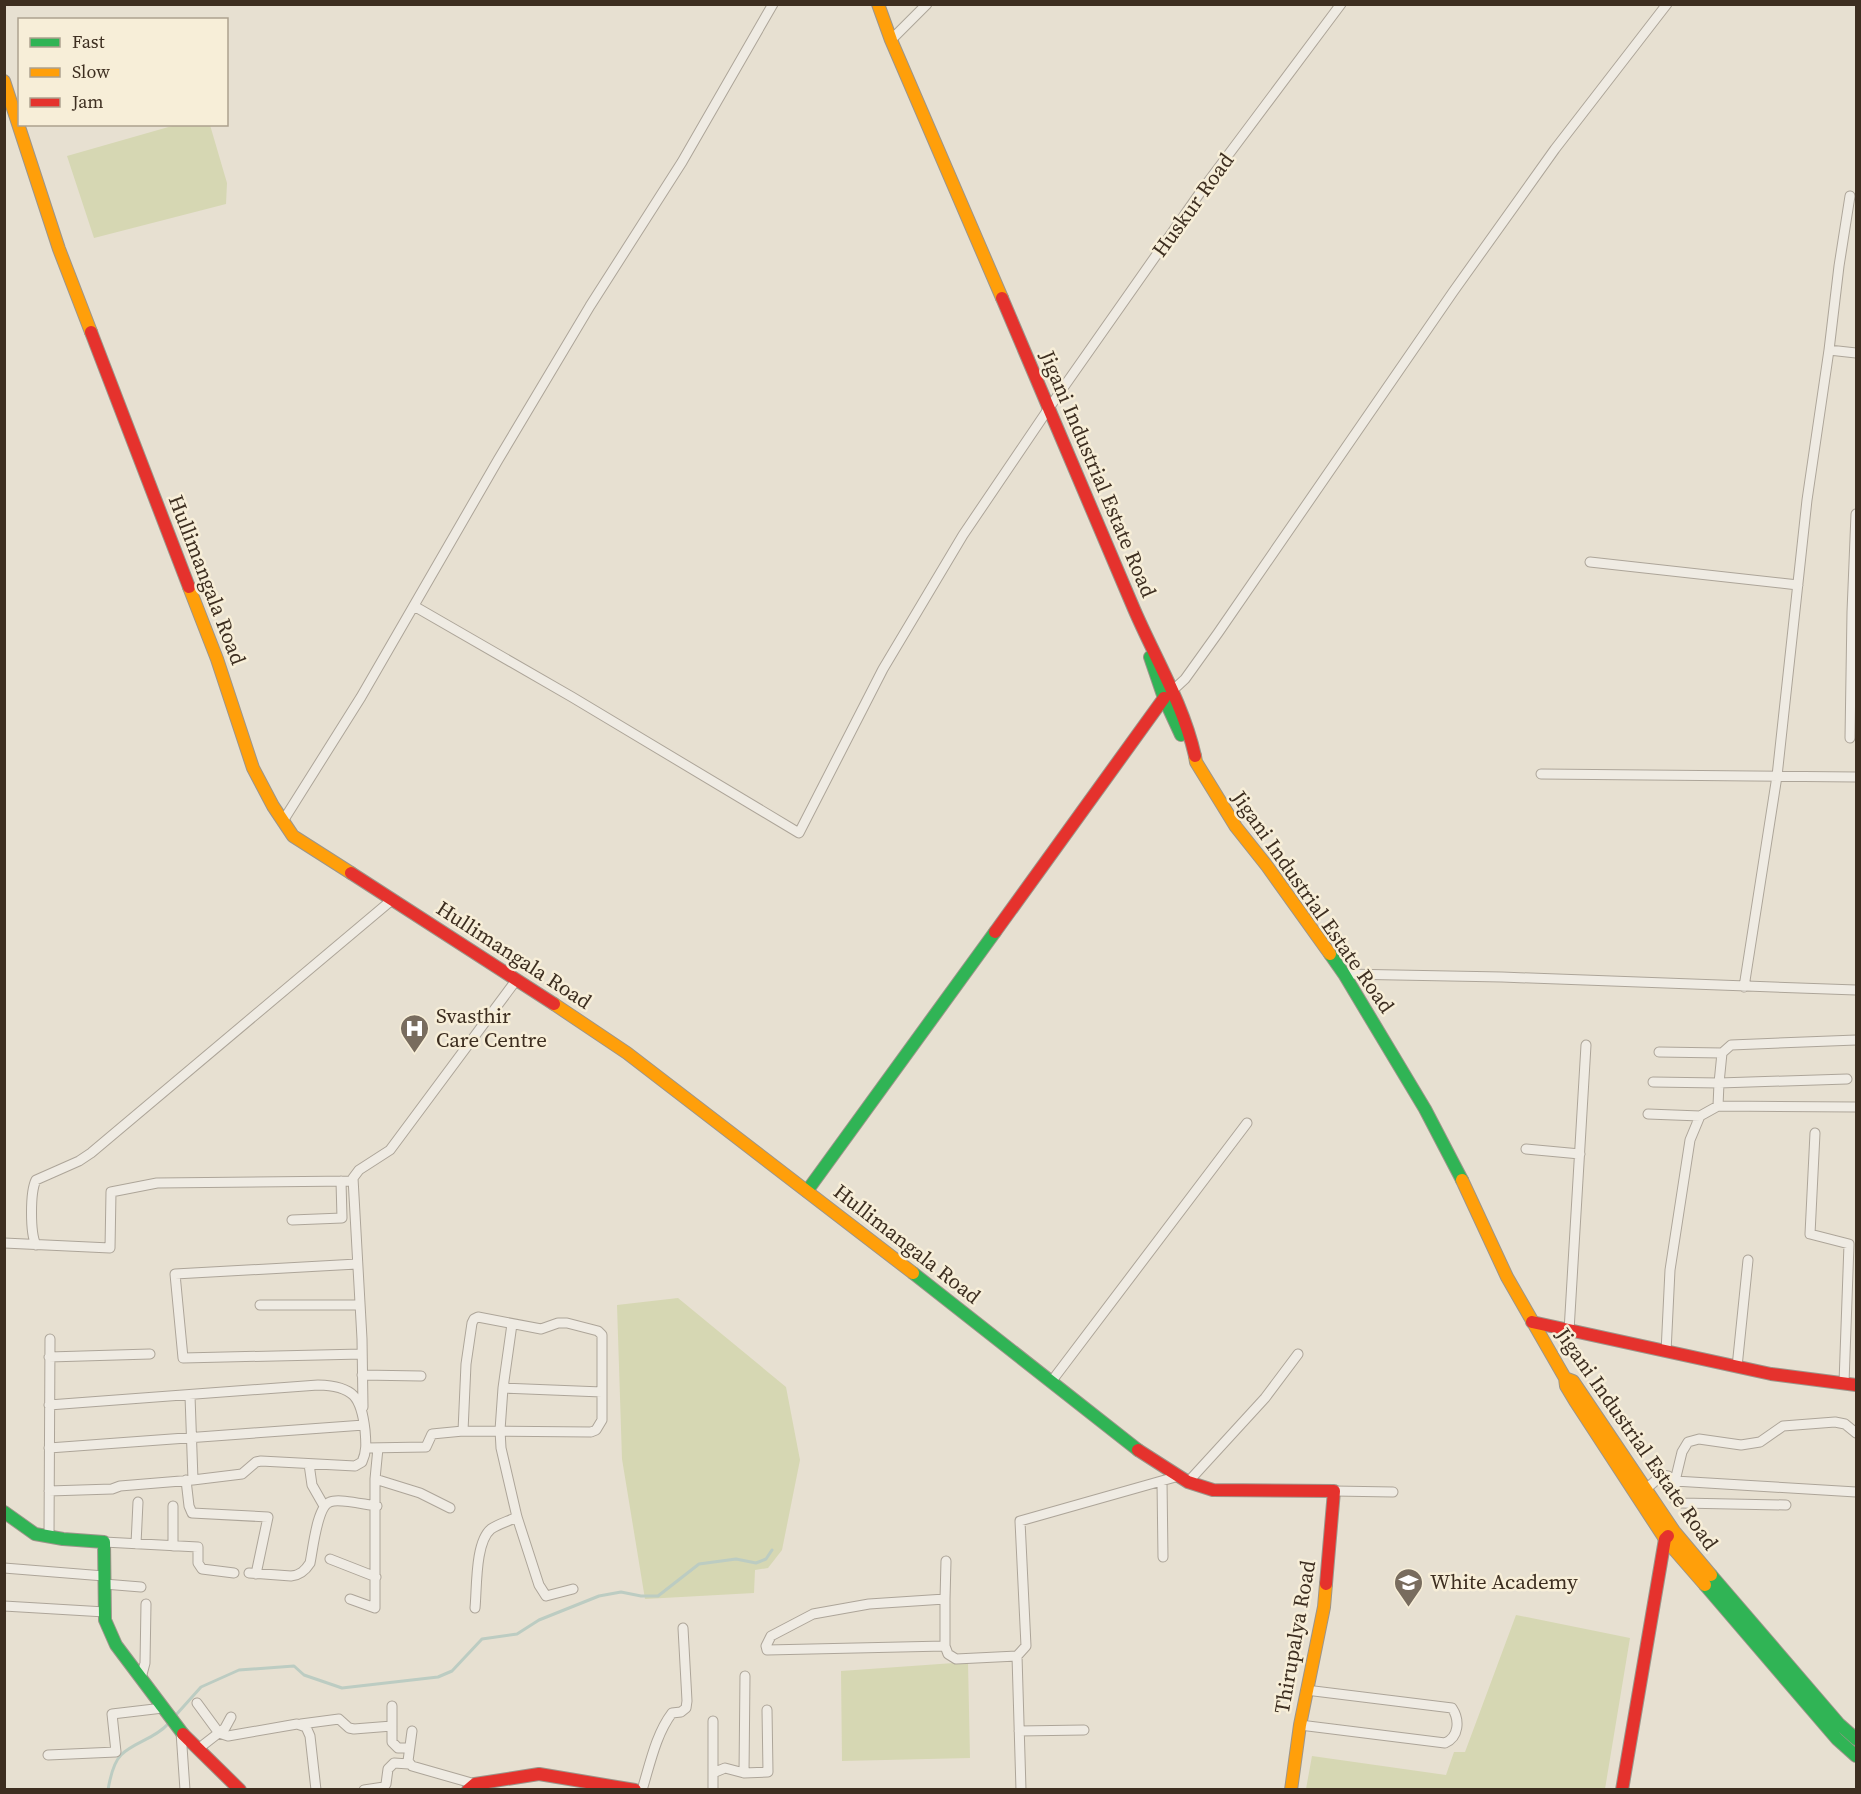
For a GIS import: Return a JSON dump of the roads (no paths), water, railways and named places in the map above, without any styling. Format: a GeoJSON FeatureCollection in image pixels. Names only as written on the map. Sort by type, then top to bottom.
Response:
{"type":"FeatureCollection","features":[{"type":"Feature","properties":{"kind":"street"},"geometry":{"type":"LineString","coordinates":[[283,821],[361,697],[492,469],[590,306],[682,162],[773,4]]}},
{"type":"Feature","properties":{"kind":"street","name":"Jigani Industrial Estate Road"},"geometry":{"type":"LineString","coordinates":[[878,4],[891,40],[1146,638],[1147,650],[1168,694],[1188,751],[1236,827],[1267,866],[1344,974],[1425,1109],[1470,1196],[1507,1277],[1565,1378],[1566,1386],[1575,1401],[1669,1535],[1838,1739],[1857,1756]]}},
{"type":"Feature","properties":{"kind":"street"},"geometry":{"type":"LineString","coordinates":[[891,40],[927,4]]}},
{"type":"Feature","properties":{"kind":"street","name":"Huskur Road"},"geometry":{"type":"LineString","coordinates":[[414,606],[799,833],[883,669],[963,535],[1048,408],[1202,190],[1341,4]]}},
{"type":"Feature","properties":{"kind":"street"},"geometry":{"type":"LineString","coordinates":[[807,1191],[1168,694],[1185,679],[1555,149],[1667,4]]}},
{"type":"Feature","properties":{"kind":"street","name":"Hullimangala Road"},"geometry":{"type":"LineString","coordinates":[[4,81],[18,124]]}},
{"type":"Feature","properties":{"kind":"street","name":"Hullimangala Road"},"geometry":{"type":"LineString","coordinates":[[19,126],[59,249],[217,659],[253,768],[293,836],[517,979],[627,1053],[1134,1447],[1184,1479],[1214,1490],[1393,1492]]}},
{"type":"Feature","properties":{"kind":"street"},"geometry":{"type":"LineString","coordinates":[[1744,987],[1776,776],[1807,500],[1850,196]]}},
{"type":"Feature","properties":{"kind":"street"},"geometry":{"type":"LineString","coordinates":[[1829,350],[1857,354]]}},
{"type":"Feature","properties":{"kind":"street"},"geometry":{"type":"LineString","coordinates":[[1850,738],[1857,514]]}},
{"type":"Feature","properties":{"kind":"street"},"geometry":{"type":"LineString","coordinates":[[1590,562],[1798,585]]}},
{"type":"Feature","properties":{"kind":"street"},"geometry":{"type":"LineString","coordinates":[[1541,774],[1857,777]]}},
{"type":"Feature","properties":{"kind":"street"},"geometry":{"type":"LineString","coordinates":[[36,1245],[32,1234],[33,1188],[36,1180],[79,1161],[91,1153],[393,899]]}},
{"type":"Feature","properties":{"kind":"street"},"geometry":{"type":"LineString","coordinates":[[1344,974],[1502,977],[1857,990]]}},
{"type":"Feature","properties":{"kind":"street"},"geometry":{"type":"LineString","coordinates":[[49,1491],[112,1489],[120,1486],[239,1475],[256,1462],[261,1461],[355,1466],[362,1462],[366,1448],[352,1181],[355,1173],[390,1150],[517,979]]}},
{"type":"Feature","properties":{"kind":"street"},"geometry":{"type":"LineString","coordinates":[[1659,1052],[1722,1053],[1731,1045],[1857,1040]]}},
{"type":"Feature","properties":{"kind":"street"},"geometry":{"type":"LineString","coordinates":[[1569,1331],[1586,1045]]}},
{"type":"Feature","properties":{"kind":"street"},"geometry":{"type":"LineString","coordinates":[[1718,1106],[1722,1053]]}},
{"type":"Feature","properties":{"kind":"street"},"geometry":{"type":"LineString","coordinates":[[1653,1082],[1719,1083],[1847,1079]]}},
{"type":"Feature","properties":{"kind":"street"},"geometry":{"type":"LineString","coordinates":[[1648,1114],[1700,1116],[1718,1106],[1857,1107]]}},
{"type":"Feature","properties":{"kind":"street"},"geometry":{"type":"LineString","coordinates":[[1666,1352],[1670,1270],[1690,1140],[1700,1116]]}},
{"type":"Feature","properties":{"kind":"street"},"geometry":{"type":"LineString","coordinates":[[1052,1382],[1246,1123]]}},
{"type":"Feature","properties":{"kind":"street"},"geometry":{"type":"LineString","coordinates":[[1532,1322],[1771,1374],[1850,1384],[1849,1244],[1809,1234],[1815,1133]]}},
{"type":"Feature","properties":{"kind":"street"},"geometry":{"type":"LineString","coordinates":[[1526,1149],[1580,1154]]}},
{"type":"Feature","properties":{"kind":"street"},"geometry":{"type":"LineString","coordinates":[[292,1220],[342,1218],[341,1181]]}},
{"type":"Feature","properties":{"kind":"street"},"geometry":{"type":"LineString","coordinates":[[4,1243],[110,1248],[111,1191],[157,1183],[352,1181]]}},
{"type":"Feature","properties":{"kind":"street"},"geometry":{"type":"LineString","coordinates":[[1737,1367],[1748,1260]]}},
{"type":"Feature","properties":{"kind":"street"},"geometry":{"type":"LineString","coordinates":[[357,1264],[175,1274],[183,1358],[362,1354]]}},
{"type":"Feature","properties":{"kind":"street"},"geometry":{"type":"LineString","coordinates":[[260,1305],[360,1305]]}},
{"type":"Feature","properties":{"kind":"street"},"geometry":{"type":"LineString","coordinates":[[366,1448],[426,1447],[432,1434],[463,1431],[596,1430],[602,1420],[602,1335],[598,1331],[564,1323],[541,1329],[478,1317],[474,1319],[466,1364],[463,1431]]}},
{"type":"Feature","properties":{"kind":"street"},"geometry":{"type":"LineString","coordinates":[[512,1324],[500,1430],[504,1466],[517,1517],[543,1591],[546,1596],[573,1588]]}},
{"type":"Feature","properties":{"kind":"street"},"geometry":{"type":"LineString","coordinates":[[49,1537],[50,1339]]}},
{"type":"Feature","properties":{"kind":"street"},"geometry":{"type":"LineString","coordinates":[[49,1357],[150,1354]]}},
{"type":"Feature","properties":{"kind":"street"},"geometry":{"type":"LineString","coordinates":[[1020,1790],[1017,1656],[1026,1646],[1020,1521],[1162,1481],[1184,1479],[1265,1398],[1298,1354]]}},
{"type":"Feature","properties":{"kind":"street"},"geometry":{"type":"LineString","coordinates":[[362,1375],[420,1376]]}},
{"type":"Feature","properties":{"kind":"street","name":"Jigani Industrial Estate Road"},"geometry":{"type":"LineString","coordinates":[[1565,1378],[1573,1381],[1646,1489],[1669,1535],[1839,1724],[1857,1739]]}},
{"type":"Feature","properties":{"kind":"street"},"geometry":{"type":"LineString","coordinates":[[49,1405],[328,1385],[352,1394],[363,1409]]}},
{"type":"Feature","properties":{"kind":"street"},"geometry":{"type":"LineString","coordinates":[[503,1388],[602,1392]]}},
{"type":"Feature","properties":{"kind":"street"},"geometry":{"type":"LineString","coordinates":[[190,1396],[189,1506],[192,1513],[268,1517],[252,1573],[291,1576],[306,1569],[310,1563],[321,1510],[324,1506],[335,1501],[377,1506]]}},
{"type":"Feature","properties":{"kind":"street"},"geometry":{"type":"LineString","coordinates":[[1786,1504],[1681,1503],[1675,1499],[1675,1481],[1682,1452],[1688,1442],[1699,1439],[1742,1446],[1760,1442],[1783,1426],[1835,1422],[1845,1424],[1857,1433]]}},
{"type":"Feature","properties":{"kind":"street"},"geometry":{"type":"LineString","coordinates":[[49,1448],[364,1425]]}},
{"type":"Feature","properties":{"kind":"street"},"geometry":{"type":"LineString","coordinates":[[350,1599],[375,1608],[377,1506],[375,1479],[378,1448]]}},
{"type":"Feature","properties":{"kind":"street"},"geometry":{"type":"LineString","coordinates":[[309,1464],[312,1485],[324,1506]]}},
{"type":"Feature","properties":{"kind":"street"},"geometry":{"type":"LineString","coordinates":[[1646,1489],[1662,1475],[1675,1481],[1857,1492]]}},
{"type":"Feature","properties":{"kind":"street"},"geometry":{"type":"LineString","coordinates":[[375,1479],[420,1493],[450,1508]]}},
{"type":"Feature","properties":{"kind":"street"},"geometry":{"type":"LineString","coordinates":[[1162,1481],[1163,1557]]}},
{"type":"Feature","properties":{"kind":"street","name":"Thirupalya Road"},"geometry":{"type":"LineString","coordinates":[[1291,1790],[1306,1690],[1324,1607],[1334,1491]]}},
{"type":"Feature","properties":{"kind":"street"},"geometry":{"type":"LineString","coordinates":[[136,1544],[138,1502]]}},
{"type":"Feature","properties":{"kind":"street"},"geometry":{"type":"LineString","coordinates":[[173,1506],[173,1546]]}},
{"type":"Feature","properties":{"kind":"street"},"geometry":{"type":"LineString","coordinates":[[4,1512],[35,1534],[49,1537],[198,1547],[198,1563],[202,1569],[234,1573]]}},
{"type":"Feature","properties":{"kind":"street"},"geometry":{"type":"LineString","coordinates":[[475,1608],[480,1553],[485,1535],[493,1528],[517,1517]]}},
{"type":"Feature","properties":{"kind":"street"},"geometry":{"type":"LineString","coordinates":[[1623,1790],[1669,1535]]}},
{"type":"Feature","properties":{"kind":"street"},"geometry":{"type":"LineString","coordinates":[[104,1542],[105,1620],[116,1645],[172,1720],[240,1790]]}},
{"type":"Feature","properties":{"kind":"street"},"geometry":{"type":"LineString","coordinates":[[330,1559],[376,1577]]}},
{"type":"Feature","properties":{"kind":"street"},"geometry":{"type":"LineString","coordinates":[[946,1561],[945,1646],[948,1654],[956,1659],[1017,1656]]}},
{"type":"Feature","properties":{"kind":"street"},"geometry":{"type":"LineString","coordinates":[[4,1568],[104,1580],[141,1587]]}},
{"type":"Feature","properties":{"kind":"street"},"geometry":{"type":"LineString","coordinates":[[945,1599],[869,1604],[813,1614],[771,1636],[766,1646],[768,1650],[945,1646]]}},
{"type":"Feature","properties":{"kind":"street"},"geometry":{"type":"LineString","coordinates":[[141,1678],[145,1663],[146,1604]]}},
{"type":"Feature","properties":{"kind":"street"},"geometry":{"type":"LineString","coordinates":[[4,1606],[105,1612]]}},
{"type":"Feature","properties":{"kind":"street"},"geometry":{"type":"LineString","coordinates":[[642,1790],[667,1720],[672,1713],[681,1712],[686,1708],[683,1628]]}},
{"type":"Feature","properties":{"kind":"street"},"geometry":{"type":"LineString","coordinates":[[744,1773],[745,1676]]}},
{"type":"Feature","properties":{"kind":"street"},"geometry":{"type":"LineString","coordinates":[[1300,1725],[1445,1743],[1455,1735],[1458,1720],[1452,1708],[1306,1690]]}},
{"type":"Feature","properties":{"kind":"street"},"geometry":{"type":"LineString","coordinates":[[197,1703],[219,1733],[228,1736],[339,1719],[349,1728],[354,1729],[392,1726]]}},
{"type":"Feature","properties":{"kind":"street"},"geometry":{"type":"LineString","coordinates":[[392,1706],[391,1739],[393,1745],[398,1748],[410,1748]]}},
{"type":"Feature","properties":{"kind":"street"},"geometry":{"type":"LineString","coordinates":[[713,1773],[725,1768],[744,1773],[768,1772],[767,1710]]}},
{"type":"Feature","properties":{"kind":"street"},"geometry":{"type":"LineString","coordinates":[[48,1755],[116,1752],[112,1714],[172,1720]]}},
{"type":"Feature","properties":{"kind":"street"},"geometry":{"type":"LineString","coordinates":[[198,1749],[225,1728],[231,1717]]}},
{"type":"Feature","properties":{"kind":"street"},"geometry":{"type":"LineString","coordinates":[[172,1720],[185,1790]]}},
{"type":"Feature","properties":{"kind":"street"},"geometry":{"type":"LineString","coordinates":[[713,1721],[713,1790]]}},
{"type":"Feature","properties":{"kind":"street"},"geometry":{"type":"LineString","coordinates":[[302,1724],[310,1736],[316,1790]]}},
{"type":"Feature","properties":{"kind":"street"},"geometry":{"type":"LineString","coordinates":[[1019,1731],[1084,1730]]}},
{"type":"Feature","properties":{"kind":"street"},"geometry":{"type":"LineString","coordinates":[[409,1764],[412,1731]]}},
{"type":"Feature","properties":{"kind":"street"},"geometry":{"type":"LineString","coordinates":[[364,1790],[384,1787],[388,1769],[394,1763],[409,1764],[472,1787],[539,1774],[635,1790]]}},
{"type":"Feature","properties":{"kind":"waterway"},"geometry":{"type":"LineString","coordinates":[[175,1716],[201,1687],[239,1670],[294,1666],[304,1675],[342,1688],[438,1677],[452,1671],[482,1639],[517,1634],[539,1620],[599,1596],[621,1592],[641,1596],[658,1596],[699,1564],[736,1559],[756,1563],[766,1559],[772,1550]]}},
{"type":"Feature","properties":{"kind":"waterway"},"geometry":{"type":"LineString","coordinates":[[108,1790],[118,1758],[169,1723]]}},
{"type":"Feature","properties":{"kind":"place","name":"Svasthir Care Centre"},"geometry":{"type":"Point","coordinates":[415,1054]}},
{"type":"Feature","properties":{"kind":"place","name":"White Academy"},"geometry":{"type":"Point","coordinates":[1409,1608]}}]}
